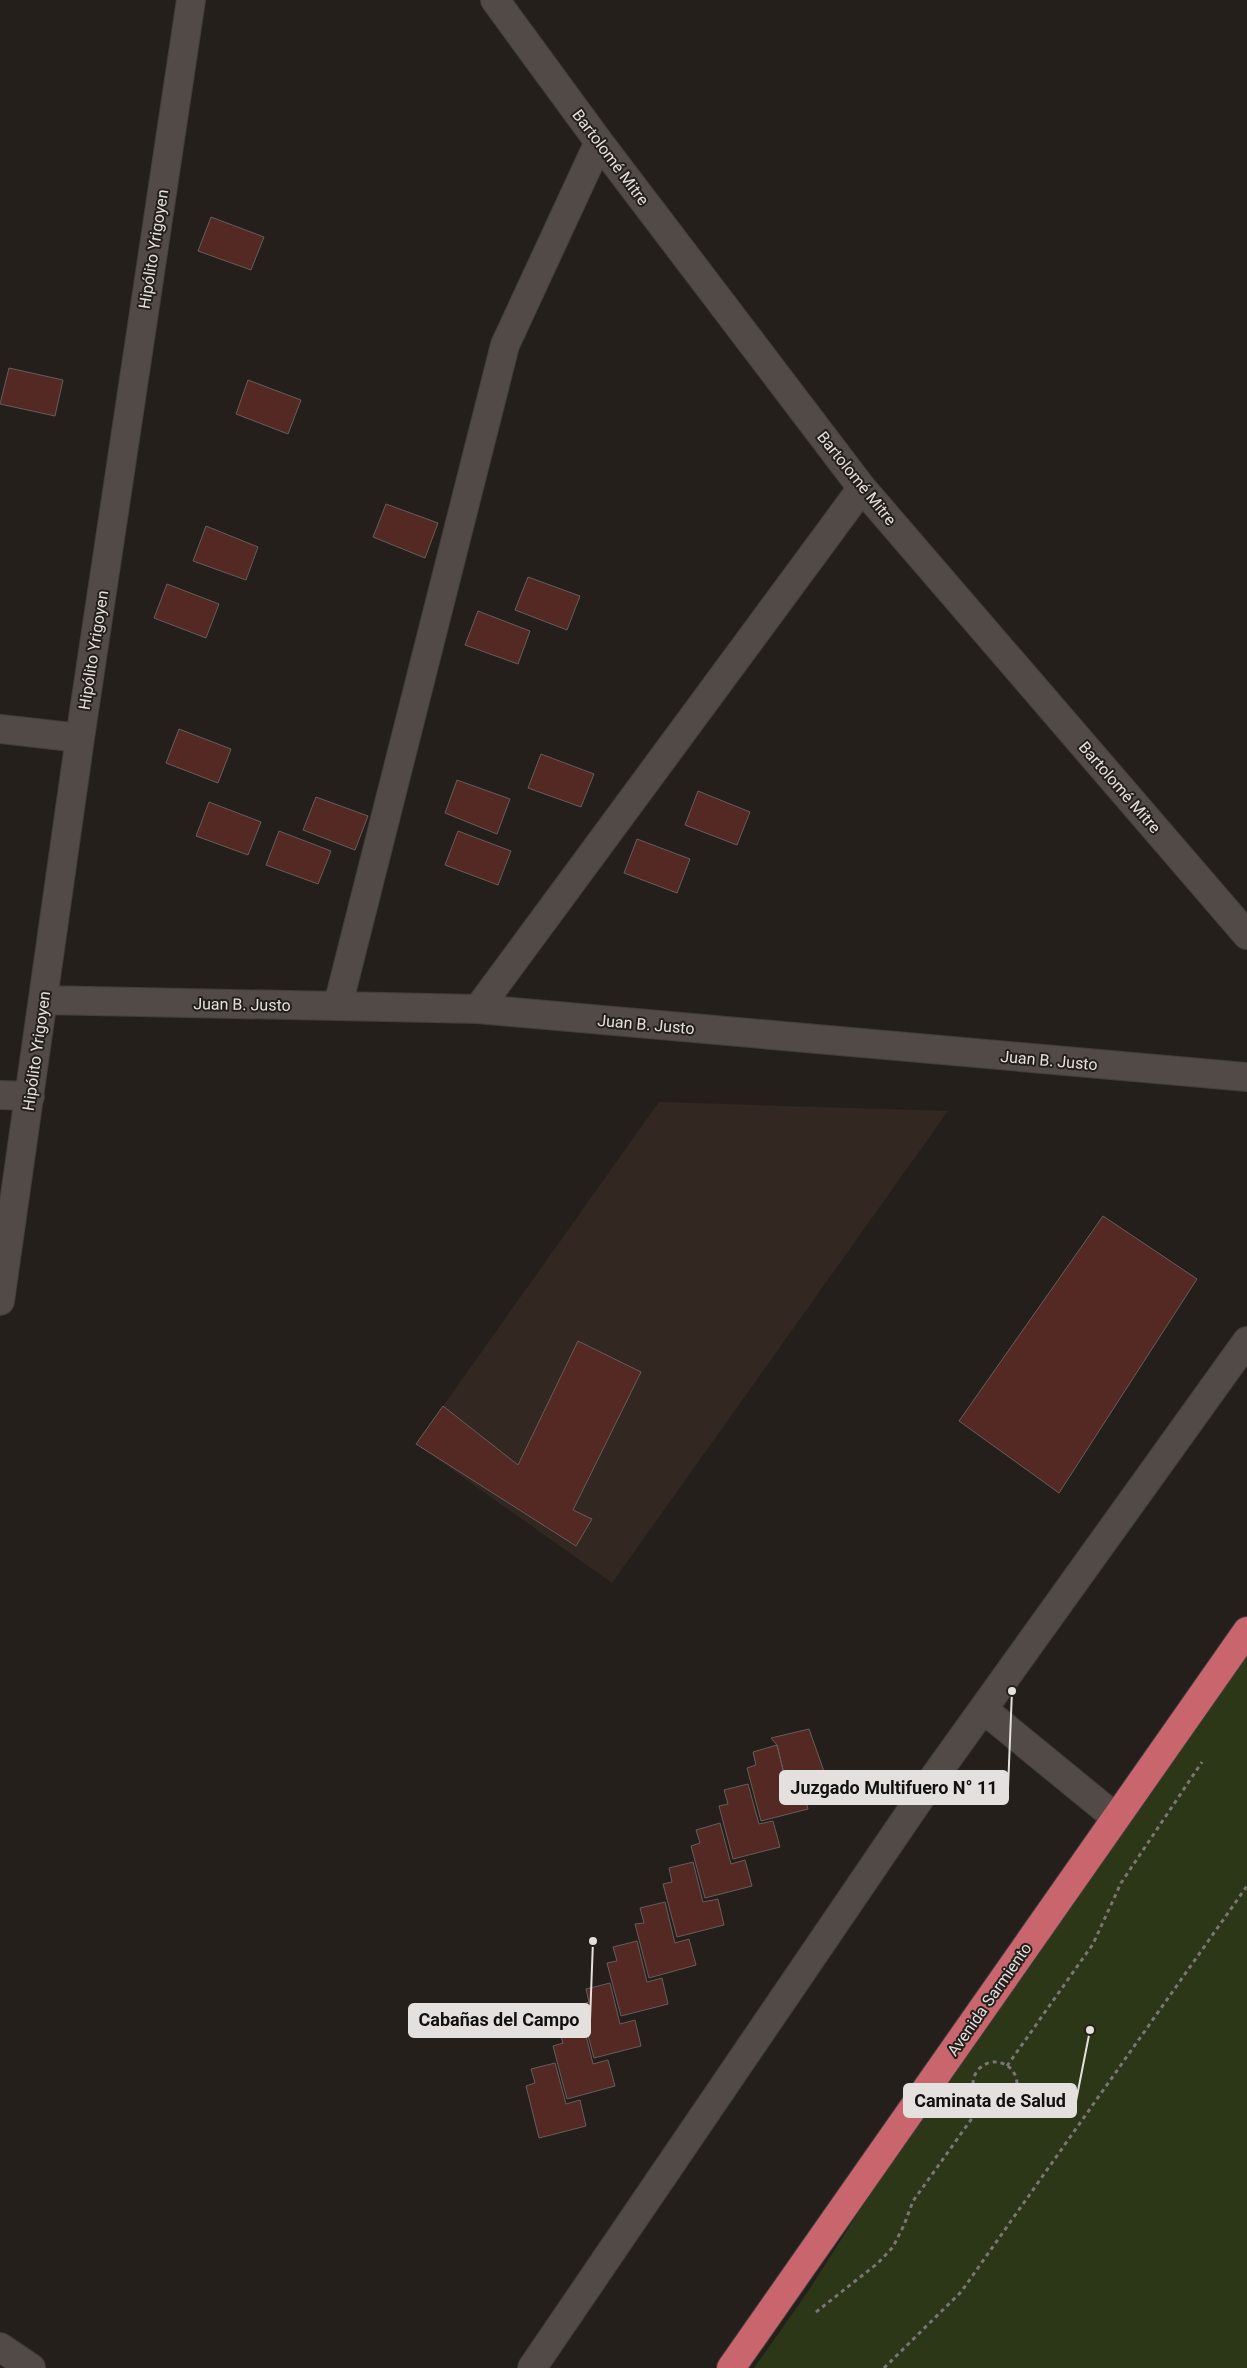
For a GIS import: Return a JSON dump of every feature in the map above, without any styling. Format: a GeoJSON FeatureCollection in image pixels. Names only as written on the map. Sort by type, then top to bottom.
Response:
{"type":"FeatureCollection","features":[{"type":"Feature","properties":{"kind":"highway","name":"Avenida Sarmiento"},"geometry":{"type":"LineString","coordinates":[[731,2368],[1247,1631]]}},
{"type":"Feature","properties":{"kind":"street","name":"Hipólito Yrigoyen"},"geometry":{"type":"LineString","coordinates":[[0,1301],[80,738],[191,0]]}},
{"type":"Feature","properties":{"kind":"street","name":"Bartolomé Mitre"},"geometry":{"type":"LineString","coordinates":[[495,0],[599,142],[862,488],[1247,935]]}},
{"type":"Feature","properties":{"kind":"street"},"geometry":{"type":"LineString","coordinates":[[338,1005],[505,345],[599,142]]}},
{"type":"Feature","properties":{"kind":"street"},"geometry":{"type":"LineString","coordinates":[[478,1008],[862,488]]}},
{"type":"Feature","properties":{"kind":"street"},"geometry":{"type":"LineString","coordinates":[[0,729],[80,738]]}},
{"type":"Feature","properties":{"kind":"street","name":"Juan B. Justo"},"geometry":{"type":"LineString","coordinates":[[43,1000],[478,1008],[1247,1077]]}},
{"type":"Feature","properties":{"kind":"street"},"geometry":{"type":"LineString","coordinates":[[0,1095],[30,1096]]}},
{"type":"Feature","properties":{"kind":"street"},"geometry":{"type":"LineString","coordinates":[[532,2368],[983,1709],[1247,1342]]}},
{"type":"Feature","properties":{"kind":"street"},"geometry":{"type":"LineString","coordinates":[[983,1709],[1116,1818]]}},
{"type":"Feature","properties":{"kind":"street"},"geometry":{"type":"LineString","coordinates":[[0,2347],[31,2368]]}},
{"type":"Feature","properties":{"kind":"path"},"geometry":{"type":"LineString","coordinates":[[1007,2066],[1093,1944],[1121,1883],[1203,1760]]}},
{"type":"Feature","properties":{"kind":"path"},"geometry":{"type":"LineString","coordinates":[[884,2368],[961,2292],[1247,1886]]}},
{"type":"Feature","properties":{"kind":"path"},"geometry":{"type":"LineString","coordinates":[[998,2062],[1007,2066],[1015,2075],[1016,2082],[1013,2096],[1002,2106],[983,2103],[976,2096],[973,2089],[972,2082],[978,2069],[990,2063],[998,2062]]}},
{"type":"Feature","properties":{"kind":"path"},"geometry":{"type":"LineString","coordinates":[[812,2316],[878,2264],[893,2246],[913,2201],[983,2103]]}},
{"type":"Feature","properties":{"kind":"shaded area"},"geometry":{"type":"Polygon","coordinates":[[[659,1102],[948,1111],[612,1583],[416,1444],[659,1102]]]}},
{"type":"Feature","properties":{"kind":"green space"},"geometry":{"type":"Polygon","coordinates":[[[1247,1652],[1247,2368],[754,2368],[809,2290],[933,2095],[1247,1652]]]}},
{"type":"Feature","properties":{"kind":"building"},"geometry":{"type":"Polygon","coordinates":[[[211,217],[264,237],[251,270],[198,251],[211,217]]]}},
{"type":"Feature","properties":{"kind":"building"},"geometry":{"type":"Polygon","coordinates":[[[9,368],[63,380],[55,416],[0,404],[9,368]]]}},
{"type":"Feature","properties":{"kind":"building"},"geometry":{"type":"Polygon","coordinates":[[[248,380],[301,400],[288,434],[236,414],[248,380]]]}},
{"type":"Feature","properties":{"kind":"building"},"geometry":{"type":"Polygon","coordinates":[[[386,504],[438,523],[425,558],[373,537],[386,504]]]}},
{"type":"Feature","properties":{"kind":"building"},"geometry":{"type":"Polygon","coordinates":[[[206,526],[258,547],[246,580],[193,561],[206,526]]]}},
{"type":"Feature","properties":{"kind":"building"},"geometry":{"type":"Polygon","coordinates":[[[528,577],[580,596],[567,630],[515,610],[528,577]]]}},
{"type":"Feature","properties":{"kind":"building"},"geometry":{"type":"Polygon","coordinates":[[[167,584],[219,604],[206,638],[154,618],[167,584]]]}},
{"type":"Feature","properties":{"kind":"building"},"geometry":{"type":"Polygon","coordinates":[[[478,611],[530,631],[518,664],[465,645],[478,611]]]}},
{"type":"Feature","properties":{"kind":"building"},"geometry":{"type":"Polygon","coordinates":[[[179,729],[231,749],[218,783],[166,763],[179,729]]]}},
{"type":"Feature","properties":{"kind":"building"},"geometry":{"type":"Polygon","coordinates":[[[541,754],[594,774],[581,807],[528,788],[541,754]]]}},
{"type":"Feature","properties":{"kind":"building"},"geometry":{"type":"Polygon","coordinates":[[[457,780],[510,799],[497,834],[445,813],[457,780]]]}},
{"type":"Feature","properties":{"kind":"building"},"geometry":{"type":"Polygon","coordinates":[[[698,791],[750,812],[737,845],[685,825],[698,791]]]}},
{"type":"Feature","properties":{"kind":"building"},"geometry":{"type":"Polygon","coordinates":[[[316,797],[368,816],[355,850],[303,830],[316,797]]]}},
{"type":"Feature","properties":{"kind":"building"},"geometry":{"type":"Polygon","coordinates":[[[209,802],[261,822],[248,855],[196,836],[209,802]]]}},
{"type":"Feature","properties":{"kind":"building"},"geometry":{"type":"Polygon","coordinates":[[[279,831],[331,851],[318,884],[266,865],[279,831]]]}},
{"type":"Feature","properties":{"kind":"building"},"geometry":{"type":"Polygon","coordinates":[[[458,831],[511,851],[498,885],[445,865],[458,831]]]}},
{"type":"Feature","properties":{"kind":"building"},"geometry":{"type":"Polygon","coordinates":[[[637,839],[690,859],[677,893],[624,873],[637,839]]]}},
{"type":"Feature","properties":{"kind":"building"},"geometry":{"type":"Polygon","coordinates":[[[1103,1216],[1197,1279],[1059,1493],[959,1421],[1103,1216]]]}},
{"type":"Feature","properties":{"kind":"building"},"geometry":{"type":"Polygon","coordinates":[[[578,1341],[641,1372],[573,1510],[592,1519],[576,1546],[416,1444],[443,1406],[518,1465],[578,1341]]]}},
{"type":"Feature","properties":{"kind":"building"},"geometry":{"type":"Polygon","coordinates":[[[809,1729],[826,1777],[787,1786],[777,1745],[771,1738],[809,1729]]]}},
{"type":"Feature","properties":{"kind":"building"},"geometry":{"type":"Polygon","coordinates":[[[777,1745],[787,1786],[801,1782],[808,1809],[761,1821],[747,1768],[756,1765],[753,1752],[777,1745]]]}},
{"type":"Feature","properties":{"kind":"building"},"geometry":{"type":"Polygon","coordinates":[[[748,1784],[759,1824],[773,1821],[780,1847],[733,1859],[719,1806],[728,1804],[724,1790],[748,1784]]]}},
{"type":"Feature","properties":{"kind":"building"},"geometry":{"type":"Polygon","coordinates":[[[720,1823],[731,1864],[745,1860],[752,1886],[705,1898],[691,1846],[700,1843],[696,1830],[720,1823]]]}},
{"type":"Feature","properties":{"kind":"building"},"geometry":{"type":"Polygon","coordinates":[[[693,1862],[703,1902],[718,1899],[724,1925],[677,1937],[663,1884],[672,1882],[669,1868],[693,1862]]]}},
{"type":"Feature","properties":{"kind":"building"},"geometry":{"type":"Polygon","coordinates":[[[665,1902],[675,1943],[689,1939],[696,1965],[649,1978],[635,1924],[644,1923],[640,1908],[665,1902]]]}},
{"type":"Feature","properties":{"kind":"building"},"geometry":{"type":"Polygon","coordinates":[[[637,1941],[647,1982],[662,1978],[668,2004],[621,2016],[607,1963],[617,1961],[613,1947],[637,1941]]]}},
{"type":"Feature","properties":{"kind":"building"},"geometry":{"type":"Polygon","coordinates":[[[610,1983],[620,2024],[635,2020],[641,2046],[594,2058],[580,2005],[589,2002],[586,1989],[610,1983]]]}},
{"type":"Feature","properties":{"kind":"building"},"geometry":{"type":"Polygon","coordinates":[[[583,2023],[593,2064],[608,2060],[615,2086],[567,2099],[553,2046],[563,2043],[559,2030],[583,2023]]]}},
{"type":"Feature","properties":{"kind":"building"},"geometry":{"type":"Polygon","coordinates":[[[555,2063],[566,2104],[580,2100],[586,2126],[539,2138],[526,2086],[535,2083],[531,2069],[555,2063]]]}},
{"type":"Feature","properties":{"kind":"place","name":"Juzgado Multifuero N° 11"},"geometry":{"type":"Point","coordinates":[1012,1691]}},
{"type":"Feature","properties":{"kind":"place","name":"Cabañas del Campo"},"geometry":{"type":"Point","coordinates":[593,1941]}},
{"type":"Feature","properties":{"kind":"place","name":"Caminata de Salud"},"geometry":{"type":"Point","coordinates":[1090,2030]}}]}
